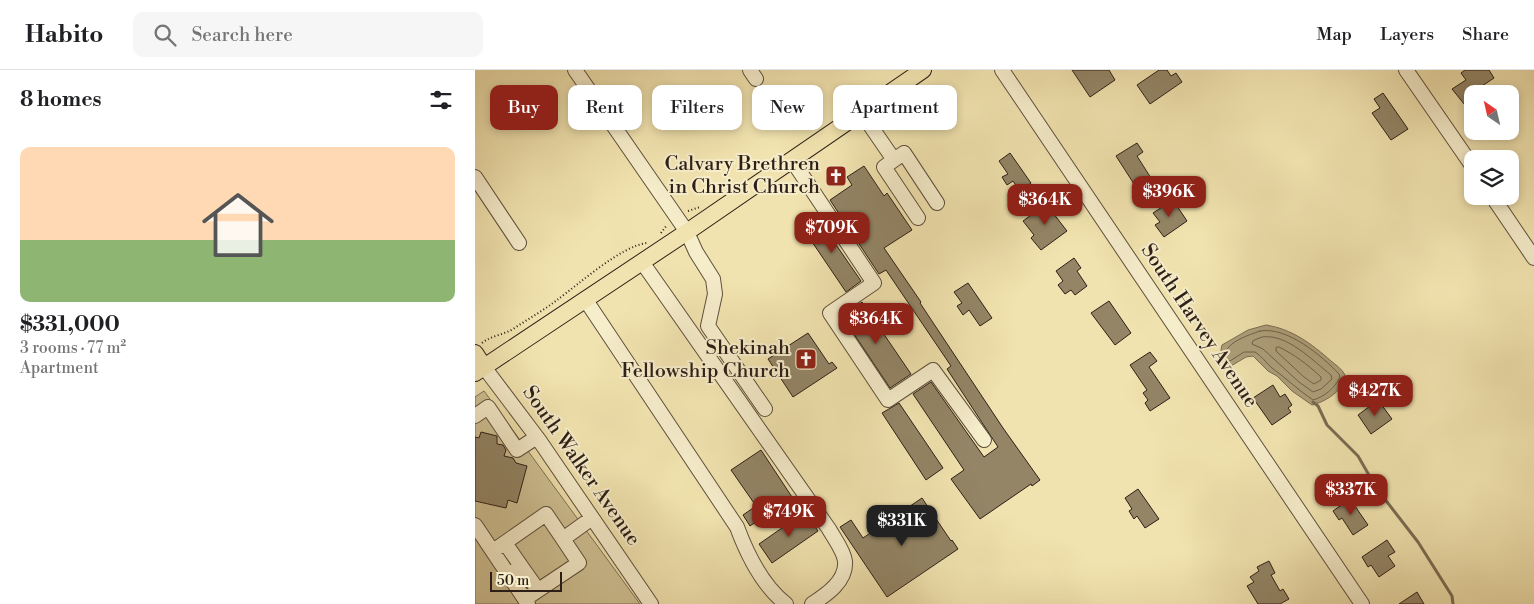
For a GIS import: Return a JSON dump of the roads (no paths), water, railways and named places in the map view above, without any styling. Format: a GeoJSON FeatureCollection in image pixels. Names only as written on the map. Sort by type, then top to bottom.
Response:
{"type":"FeatureCollection","features":[{"type":"Feature","properties":{"kind":"main road"},"geometry":{"type":"LineString","coordinates":[[901,85],[923,70]]}},
{"type":"Feature","properties":{"kind":"main road"},"geometry":{"type":"LineString","coordinates":[[480,370],[687,232],[835,130]]}},
{"type":"Feature","properties":{"kind":"main road","name":"South Walker Avenue"},"geometry":{"type":"LineString","coordinates":[[475,353],[480,370]]}},
{"type":"Feature","properties":{"kind":"street"},"geometry":{"type":"LineString","coordinates":[[575,70],[687,232],[696,252],[713,279],[715,294],[708,326],[765,409]]}},
{"type":"Feature","properties":{"kind":"street","name":"South Harvey Avenue"},"geometry":{"type":"LineString","coordinates":[[1003,70],[1363,604]]}},
{"type":"Feature","properties":{"kind":"street"},"geometry":{"type":"LineString","coordinates":[[1407,70],[1464,154]]}},
{"type":"Feature","properties":{"kind":"street"},"geometry":{"type":"LineString","coordinates":[[873,130],[894,160]]}},
{"type":"Feature","properties":{"kind":"street"},"geometry":{"type":"LineString","coordinates":[[918,218],[884,167],[904,153],[937,203]]}},
{"type":"Feature","properties":{"kind":"street"},"geometry":{"type":"LineString","coordinates":[[792,160],[874,283],[840,300],[830,313],[888,400],[933,370],[984,440]]}},
{"type":"Feature","properties":{"kind":"street"},"geometry":{"type":"LineString","coordinates":[[475,177],[519,242]]}},
{"type":"Feature","properties":{"kind":"street"},"geometry":{"type":"LineString","coordinates":[[1499,205],[1534,258]]}},
{"type":"Feature","properties":{"kind":"street"},"geometry":{"type":"LineString","coordinates":[[642,262],[829,529],[841,552],[845,561],[842,579],[827,594],[812,604]]}},
{"type":"Feature","properties":{"kind":"street"},"geometry":{"type":"LineString","coordinates":[[585,299],[737,527],[745,548],[763,578],[776,596],[786,604]]}},
{"type":"Feature","properties":{"kind":"street","name":"South Walker Avenue"},"geometry":{"type":"LineString","coordinates":[[480,370],[537,437],[651,604]]}},
{"type":"Feature","properties":{"kind":"street"},"geometry":{"type":"LineString","coordinates":[[475,416],[487,407],[517,450],[537,437]]}},
{"type":"Feature","properties":{"kind":"street"},"geometry":{"type":"LineString","coordinates":[[475,525],[527,602],[538,590],[579,563],[546,514],[493,551]]}},
{"type":"Feature","properties":{"kind":"street"},"geometry":{"type":"LineString","coordinates":[[563,539],[592,518]]}},
{"type":"Feature","properties":{"kind":"street"},"geometry":{"type":"LineString","coordinates":[[505,543],[538,590]]}},
{"type":"Feature","properties":{"kind":"street"},"geometry":{"type":"LineString","coordinates":[[509,575],[521,566]]}},
{"type":"Feature","properties":{"kind":"water"},"geometry":{"type":"Polygon","coordinates":[[[1266,325],[1284,330],[1301,338],[1339,367],[1345,375],[1342,386],[1328,398],[1312,405],[1292,391],[1253,356],[1246,357],[1231,366],[1224,365],[1220,355],[1222,345],[1248,330],[1266,325]]]}},
{"type":"Feature","properties":{"kind":"waterway"},"geometry":{"type":"LineString","coordinates":[[1313,402],[1318,406],[1327,425],[1358,456],[1377,489],[1418,542],[1452,596],[1453,604]]}},
{"type":"Feature","properties":{"kind":"place","name":"Calvary Brethren in Christ Church"},"geometry":{"type":"Point","coordinates":[836,176]}},
{"type":"Feature","properties":{"kind":"place","name":"Shekinah Fellowship Church"},"geometry":{"type":"Point","coordinates":[806,359]}}]}
